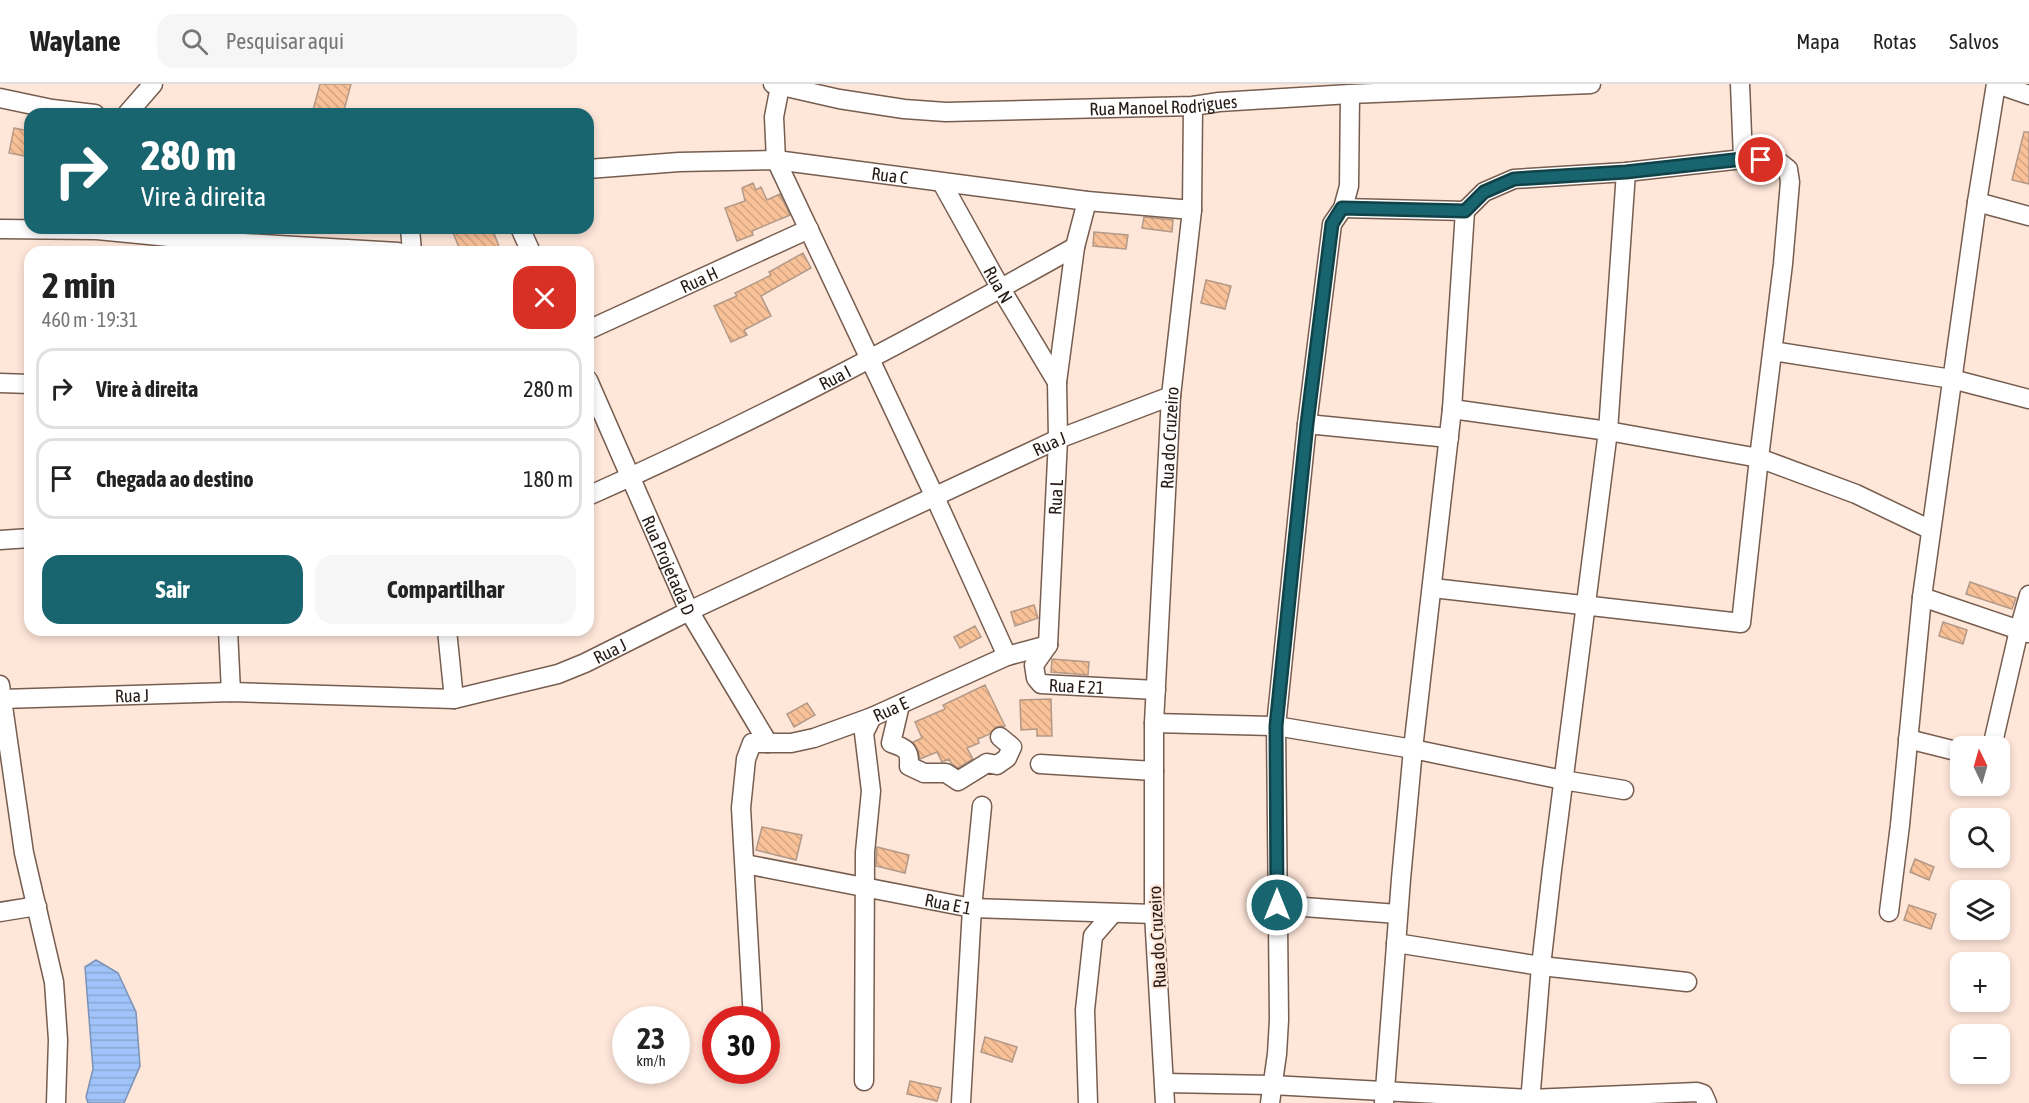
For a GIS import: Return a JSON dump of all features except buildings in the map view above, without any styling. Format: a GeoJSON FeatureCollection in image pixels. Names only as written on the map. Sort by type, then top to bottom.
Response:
{"type":"FeatureCollection","features":[{"type":"Feature","properties":{"kind":"street"},"geometry":{"type":"LineString","coordinates":[[132,108],[153,84]]}},
{"type":"Feature","properties":{"kind":"street"},"geometry":{"type":"LineString","coordinates":[[777,84],[774,117],[776,160],[1007,656],[1047,645]]}},
{"type":"Feature","properties":{"kind":"street","name":"Rua Manoel Rodrigues"},"geometry":{"type":"LineString","coordinates":[[777,84],[849,101],[946,112],[1193,105],[1350,94],[1592,84]]}},
{"type":"Feature","properties":{"kind":"street"},"geometry":{"type":"LineString","coordinates":[[1215,84],[1219,102]]}},
{"type":"Feature","properties":{"kind":"street"},"geometry":{"type":"LineString","coordinates":[[1740,84],[1743,159]]}},
{"type":"Feature","properties":{"kind":"street"},"geometry":{"type":"LineString","coordinates":[[1889,912],[1922,597],[1977,202],[1997,84],[2029,95]]}},
{"type":"Feature","properties":{"kind":"street"},"geometry":{"type":"LineString","coordinates":[[1271,1094],[1279,1020],[1276,726],[1307,424],[1332,224],[1342,208],[1350,176],[1350,94]]}},
{"type":"Feature","properties":{"kind":"street"},"geometry":{"type":"LineString","coordinates":[[0,98],[47,108]]}},
{"type":"Feature","properties":{"kind":"street","name":"Rua do Cruzeiro"},"geometry":{"type":"LineString","coordinates":[[1165,1103],[1154,914],[1154,723],[1171,396],[1192,210],[1193,105]]}},
{"type":"Feature","properties":{"kind":"street"},"geometry":{"type":"LineString","coordinates":[[1384,1097],[1413,749],[1452,409],[1465,211],[1484,192],[1514,179],[1626,172],[1743,159],[1783,163],[1789,174],[1784,264],[1759,458],[1742,623],[1433,588]]}},
{"type":"Feature","properties":{"kind":"street","name":"Rua C"},"geometry":{"type":"LineString","coordinates":[[594,169],[679,162],[776,160],[1087,201],[1192,210]]}},
{"type":"Feature","properties":{"kind":"street"},"geometry":{"type":"LineString","coordinates":[[1530,1101],[1541,966],[1608,431],[1626,172]]}},
{"type":"Feature","properties":{"kind":"street","name":"Rua N"},"geometry":{"type":"LineString","coordinates":[[942,183],[1001,289],[1057,382]]}},
{"type":"Feature","properties":{"kind":"street","name":"Rua L"},"geometry":{"type":"LineString","coordinates":[[1047,645],[1058,439],[1057,382],[1075,247],[1087,201]]}},
{"type":"Feature","properties":{"kind":"street"},"geometry":{"type":"LineString","coordinates":[[1977,202],[2029,216]]}},
{"type":"Feature","properties":{"kind":"street"},"geometry":{"type":"LineString","coordinates":[[1342,208],[1465,211]]}},
{"type":"Feature","properties":{"kind":"street"},"geometry":{"type":"LineString","coordinates":[[0,229],[24,229]]}},
{"type":"Feature","properties":{"kind":"street","name":"Rua H"},"geometry":{"type":"LineString","coordinates":[[594,327],[809,229]]}},
{"type":"Feature","properties":{"kind":"street"},"geometry":{"type":"LineString","coordinates":[[142,234],[304,246]]}},
{"type":"Feature","properties":{"kind":"street","name":"Rua I"},"geometry":{"type":"LineString","coordinates":[[594,493],[761,415],[1001,289],[1075,247]]}},
{"type":"Feature","properties":{"kind":"street"},"geometry":{"type":"LineString","coordinates":[[1773,351],[1952,379],[2029,399]]}},
{"type":"Feature","properties":{"kind":"street"},"geometry":{"type":"LineString","coordinates":[[0,383],[24,384]]}},
{"type":"Feature","properties":{"kind":"street","name":"Rua Projetada D"},"geometry":{"type":"LineString","coordinates":[[594,394],[689,611],[768,743]]}},
{"type":"Feature","properties":{"kind":"street","name":"Rua J"},"geometry":{"type":"LineString","coordinates":[[1,692],[231,692],[454,699],[558,674],[934,495],[1058,439],[1171,396]]}},
{"type":"Feature","properties":{"kind":"street"},"geometry":{"type":"LineString","coordinates":[[1452,409],[1608,431],[1759,458],[1856,494],[1931,530]]}},
{"type":"Feature","properties":{"kind":"street"},"geometry":{"type":"LineString","coordinates":[[1307,424],[1449,438]]}},
{"type":"Feature","properties":{"kind":"street"},"geometry":{"type":"LineString","coordinates":[[0,540],[24,538]]}},
{"type":"Feature","properties":{"kind":"street"},"geometry":{"type":"LineString","coordinates":[[1995,736],[2024,632],[2029,595]]}},
{"type":"Feature","properties":{"kind":"street"},"geometry":{"type":"LineString","coordinates":[[1922,597],[2024,632]]}},
{"type":"Feature","properties":{"kind":"street"},"geometry":{"type":"LineString","coordinates":[[228,636],[231,692]]}},
{"type":"Feature","properties":{"kind":"street"},"geometry":{"type":"LineString","coordinates":[[448,636],[454,699]]}},
{"type":"Feature","properties":{"kind":"street","name":"Rua E 21"},"geometry":{"type":"LineString","coordinates":[[1047,645],[1034,665],[1036,678],[1043,685],[1156,690]]}},
{"type":"Feature","properties":{"kind":"street","name":"Rua E"},"geometry":{"type":"LineString","coordinates":[[768,743],[803,741],[872,717],[1007,656]]}},
{"type":"Feature","properties":{"kind":"street"},"geometry":{"type":"LineString","coordinates":[[1,692],[24,853],[54,982],[58,1040],[56,1103]]}},
{"type":"Feature","properties":{"kind":"street"},"geometry":{"type":"LineString","coordinates":[[900,705],[891,743],[904,748],[910,756],[909,766],[924,773],[946,773],[958,781],[987,763],[997,765],[1007,758],[1012,747],[1000,737]]}},
{"type":"Feature","properties":{"kind":"street"},"geometry":{"type":"LineString","coordinates":[[864,1081],[866,835],[871,791],[864,733],[872,717]]}},
{"type":"Feature","properties":{"kind":"street"},"geometry":{"type":"LineString","coordinates":[[1154,723],[1276,726],[1413,749],[1563,780],[1624,790]]}},
{"type":"Feature","properties":{"kind":"street"},"geometry":{"type":"LineString","coordinates":[[1908,740],[1950,750]]}},
{"type":"Feature","properties":{"kind":"street"},"geometry":{"type":"LineString","coordinates":[[752,1006],[741,808],[746,759],[752,743],[768,743]]}},
{"type":"Feature","properties":{"kind":"street"},"geometry":{"type":"LineString","coordinates":[[1040,764],[1154,771]]}},
{"type":"Feature","properties":{"kind":"street"},"geometry":{"type":"LineString","coordinates":[[961,1102],[972,908],[982,806]]}},
{"type":"Feature","properties":{"kind":"street","name":"Rua E 1"},"geometry":{"type":"LineString","coordinates":[[745,864],[972,908],[1154,914]]}},
{"type":"Feature","properties":{"kind":"street"},"geometry":{"type":"LineString","coordinates":[[1277,905],[1398,914]]}},
{"type":"Feature","properties":{"kind":"street"},"geometry":{"type":"LineString","coordinates":[[0,912],[37,906]]}},
{"type":"Feature","properties":{"kind":"street"},"geometry":{"type":"LineString","coordinates":[[1088,1103],[1085,1010],[1093,936],[1113,913]]}},
{"type":"Feature","properties":{"kind":"street"},"geometry":{"type":"LineString","coordinates":[[1396,943],[1541,966],[1687,982]]}},
{"type":"Feature","properties":{"kind":"street"},"geometry":{"type":"LineString","coordinates":[[1165,1083],[1271,1094],[1530,1101],[1697,1092],[1703,1094],[1707,1103]]}},
{"type":"Feature","properties":{"kind":"water"},"geometry":{"type":"Polygon","coordinates":[[[96,960],[118,973],[136,1012],[140,1066],[124,1103],[88,1103],[86,1097],[93,1069],[85,967],[96,960]]]}},
{"type":"Feature","properties":{"kind":"route"},"geometry":{"type":"LineString","coordinates":[[1277,905],[1276,726],[1307,424],[1332,224],[1336,217],[1342,208],[1465,211],[1484,192],[1514,179],[1626,172],[1743,159],[1761,160]]}}]}
